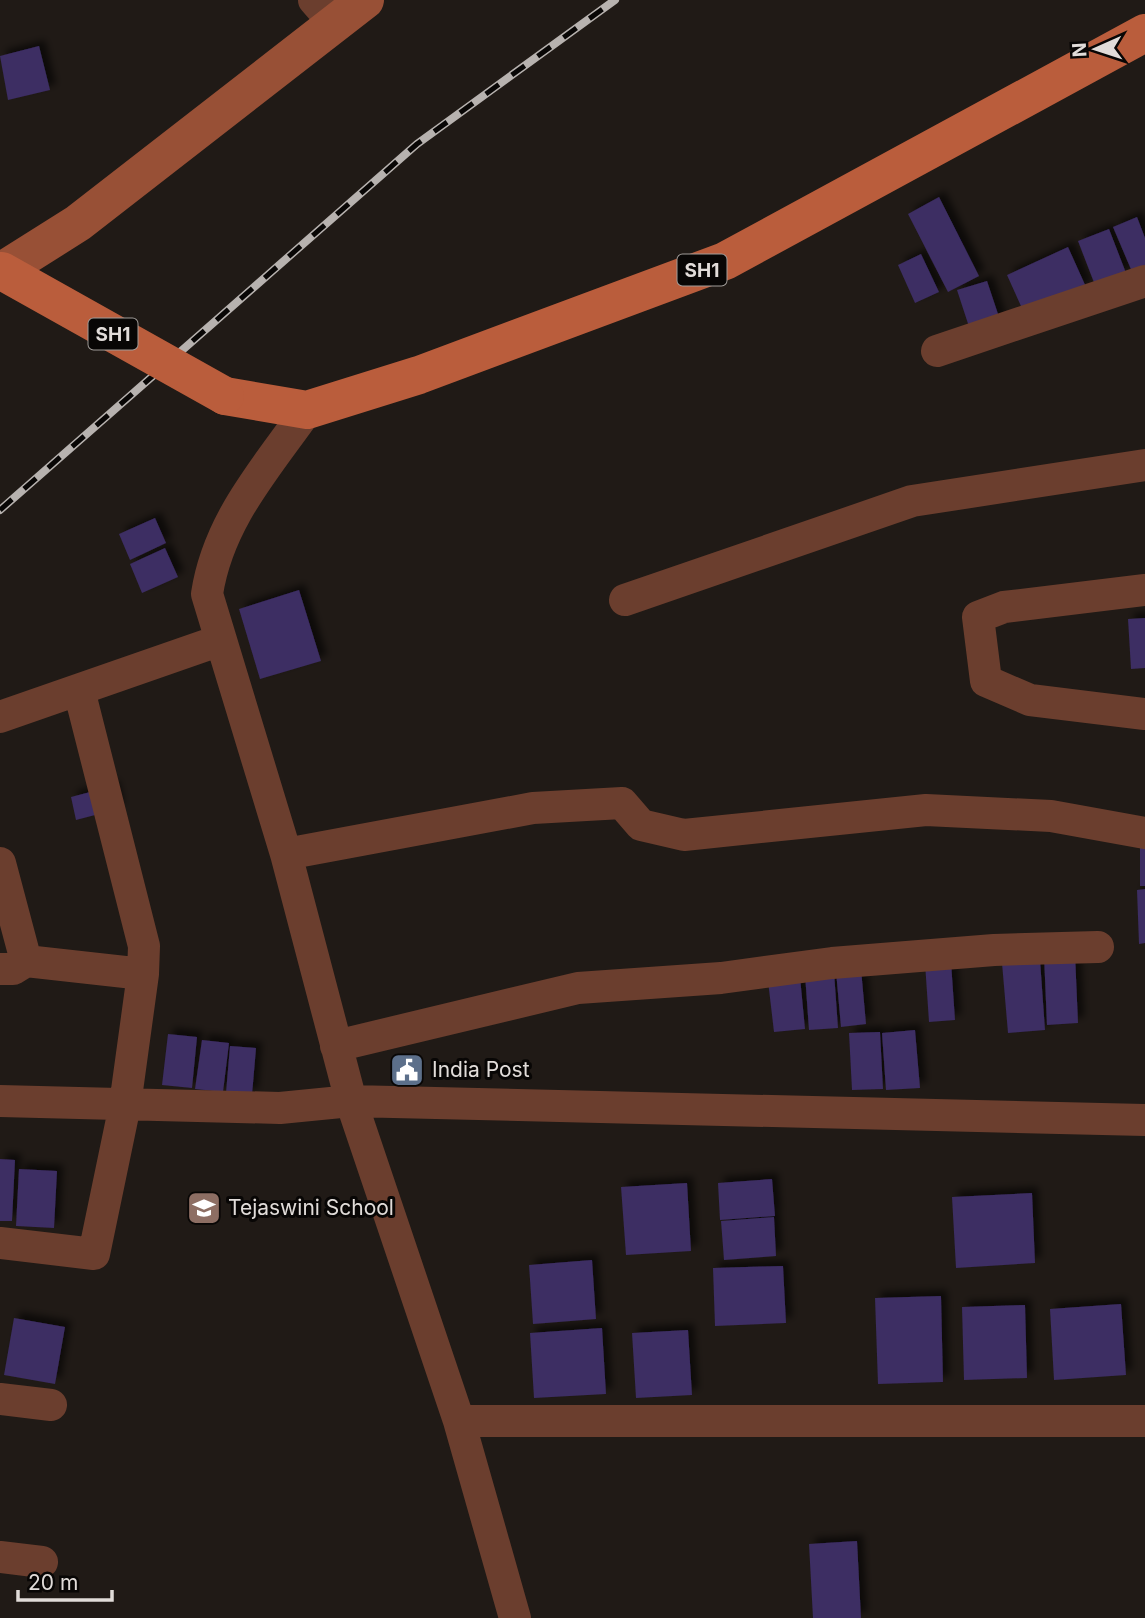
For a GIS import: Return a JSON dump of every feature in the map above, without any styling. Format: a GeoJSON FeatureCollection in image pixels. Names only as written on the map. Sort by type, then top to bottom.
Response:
{"type":"FeatureCollection","features":[{"type":"Feature","properties":{"kind":"main road","name":"SH1"},"geometry":{"type":"LineString","coordinates":[[1,267],[225,396],[307,411],[419,375],[725,261],[1145,33]]}},
{"type":"Feature","properties":{"kind":"street"},"geometry":{"type":"LineString","coordinates":[[1,267],[78,223],[324,12],[365,0]]}},
{"type":"Feature","properties":{"kind":"street"},"geometry":{"type":"LineString","coordinates":[[937,351],[1145,281]]}},
{"type":"Feature","properties":{"kind":"street"},"geometry":{"type":"LineString","coordinates":[[307,411],[232,515],[211,568],[207,594],[286,854],[351,1101],[459,1420],[515,1618]]}},
{"type":"Feature","properties":{"kind":"street"},"geometry":{"type":"LineString","coordinates":[[625,600],[912,501],[1145,465]]}},
{"type":"Feature","properties":{"kind":"street"},"geometry":{"type":"LineString","coordinates":[[1145,590],[1004,607],[978,617],[986,681],[1030,700],[1145,713]]}},
{"type":"Feature","properties":{"kind":"street"},"geometry":{"type":"LineString","coordinates":[[0,717],[221,640]]}},
{"type":"Feature","properties":{"kind":"street"},"geometry":{"type":"LineString","coordinates":[[0,1243],[94,1254],[125,1105],[143,974],[144,946],[79,690]]}},
{"type":"Feature","properties":{"kind":"street"},"geometry":{"type":"LineString","coordinates":[[286,854],[533,808],[622,803],[641,825],[684,835],[926,810],[1051,816],[1145,833]]}},
{"type":"Feature","properties":{"kind":"street"},"geometry":{"type":"LineString","coordinates":[[0,863],[13,965],[143,974]]}},
{"type":"Feature","properties":{"kind":"street"},"geometry":{"type":"LineString","coordinates":[[336,1046],[579,988],[721,978],[873,960],[994,950],[1098,947]]}},
{"type":"Feature","properties":{"kind":"street"},"geometry":{"type":"LineString","coordinates":[[0,1101],[280,1108],[351,1101],[1145,1119]]}},
{"type":"Feature","properties":{"kind":"street"},"geometry":{"type":"LineString","coordinates":[[0,1399],[51,1405]]}},
{"type":"Feature","properties":{"kind":"street"},"geometry":{"type":"LineString","coordinates":[[459,1420],[1145,1421]]}},
{"type":"Feature","properties":{"kind":"street"},"geometry":{"type":"LineString","coordinates":[[0,1557],[42,1562]]}},
{"type":"Feature","properties":{"kind":"building"},"geometry":{"type":"Polygon","coordinates":[[[39,46],[50,90],[8,100],[0,56],[39,46]]]}},
{"type":"Feature","properties":{"kind":"building"},"geometry":{"type":"Polygon","coordinates":[[[939,197],[979,276],[948,292],[908,214],[939,197]]]}},
{"type":"Feature","properties":{"kind":"building"},"geometry":{"type":"Polygon","coordinates":[[[1137,217],[1145,238],[1145,269],[1133,274],[1113,227],[1137,217]]]}},
{"type":"Feature","properties":{"kind":"building"},"geometry":{"type":"Polygon","coordinates":[[[1109,229],[1126,273],[1095,285],[1078,241],[1109,229]]]}},
{"type":"Feature","properties":{"kind":"building"},"geometry":{"type":"Polygon","coordinates":[[[1068,247],[1086,287],[1025,315],[1007,275],[1068,247]]]}},
{"type":"Feature","properties":{"kind":"building"},"geometry":{"type":"Polygon","coordinates":[[[921,254],[939,292],[915,303],[898,265],[921,254]]]}},
{"type":"Feature","properties":{"kind":"building"},"geometry":{"type":"Polygon","coordinates":[[[987,281],[1003,329],[973,339],[957,290],[987,281]]]}},
{"type":"Feature","properties":{"kind":"building"},"geometry":{"type":"Polygon","coordinates":[[[155,518],[166,543],[130,560],[119,534],[155,518]]]}},
{"type":"Feature","properties":{"kind":"building"},"geometry":{"type":"Polygon","coordinates":[[[165,548],[178,577],[142,593],[130,564],[165,548]]]}},
{"type":"Feature","properties":{"kind":"building"},"geometry":{"type":"Polygon","coordinates":[[[299,590],[321,661],[260,679],[239,609],[299,590]]]}},
{"type":"Feature","properties":{"kind":"building"},"geometry":{"type":"Polygon","coordinates":[[[1145,618],[1145,668],[1131,669],[1128,619],[1145,618]]]}},
{"type":"Feature","properties":{"kind":"building"},"geometry":{"type":"Polygon","coordinates":[[[113,786],[118,809],[76,820],[71,797],[113,786]]]}},
{"type":"Feature","properties":{"kind":"building"},"geometry":{"type":"Polygon","coordinates":[[[1140,847],[1145,847],[1145,886],[1140,886],[1140,847]]]}},
{"type":"Feature","properties":{"kind":"building"},"geometry":{"type":"Polygon","coordinates":[[[1145,889],[1145,943],[1139,944],[1137,890],[1145,889]]]}},
{"type":"Feature","properties":{"kind":"building"},"geometry":{"type":"Polygon","coordinates":[[[1075,954],[1078,1023],[1047,1025],[1044,955],[1075,954]]]}},
{"type":"Feature","properties":{"kind":"building"},"geometry":{"type":"Polygon","coordinates":[[[1040,960],[1045,1030],[1008,1033],[1002,963],[1040,960]]]}},
{"type":"Feature","properties":{"kind":"building"},"geometry":{"type":"Polygon","coordinates":[[[951,962],[955,1020],[929,1022],[925,963],[951,962]]]}},
{"type":"Feature","properties":{"kind":"building"},"geometry":{"type":"Polygon","coordinates":[[[861,969],[866,1024],[841,1027],[836,971],[861,969]]]}},
{"type":"Feature","properties":{"kind":"building"},"geometry":{"type":"Polygon","coordinates":[[[834,972],[838,1028],[809,1030],[805,974],[834,972]]]}},
{"type":"Feature","properties":{"kind":"building"},"geometry":{"type":"Polygon","coordinates":[[[800,977],[805,1029],[774,1032],[768,981],[800,977]]]}},
{"type":"Feature","properties":{"kind":"building"},"geometry":{"type":"Polygon","coordinates":[[[915,1030],[920,1088],[886,1090],[882,1033],[915,1030]]]}},
{"type":"Feature","properties":{"kind":"building"},"geometry":{"type":"Polygon","coordinates":[[[880,1032],[883,1089],[852,1090],[849,1033],[880,1032]]]}},
{"type":"Feature","properties":{"kind":"building"},"geometry":{"type":"Polygon","coordinates":[[[168,1034],[197,1037],[192,1088],[162,1085],[168,1034]]]}},
{"type":"Feature","properties":{"kind":"building"},"geometry":{"type":"Polygon","coordinates":[[[202,1040],[229,1043],[223,1092],[195,1089],[202,1040]]]}},
{"type":"Feature","properties":{"kind":"building"},"geometry":{"type":"Polygon","coordinates":[[[230,1046],[256,1048],[252,1095],[226,1093],[230,1046]]]}},
{"type":"Feature","properties":{"kind":"building"},"geometry":{"type":"Polygon","coordinates":[[[0,1159],[15,1160],[12,1221],[0,1221],[0,1159]]]}},
{"type":"Feature","properties":{"kind":"building"},"geometry":{"type":"Polygon","coordinates":[[[19,1169],[57,1171],[54,1228],[16,1226],[19,1169]]]}},
{"type":"Feature","properties":{"kind":"building"},"geometry":{"type":"Polygon","coordinates":[[[772,1179],[775,1216],[720,1220],[718,1183],[772,1179]]]}},
{"type":"Feature","properties":{"kind":"building"},"geometry":{"type":"Polygon","coordinates":[[[687,1183],[691,1251],[626,1255],[621,1187],[687,1183]]]}},
{"type":"Feature","properties":{"kind":"building"},"geometry":{"type":"Polygon","coordinates":[[[1032,1193],[1035,1263],[956,1268],[952,1197],[1032,1193]]]}},
{"type":"Feature","properties":{"kind":"building"},"geometry":{"type":"Polygon","coordinates":[[[774,1217],[776,1256],[724,1260],[721,1221],[774,1217]]]}},
{"type":"Feature","properties":{"kind":"building"},"geometry":{"type":"Polygon","coordinates":[[[592,1260],[596,1319],[533,1324],[529,1265],[592,1260]]]}},
{"type":"Feature","properties":{"kind":"building"},"geometry":{"type":"Polygon","coordinates":[[[783,1266],[786,1323],[715,1326],[713,1268],[783,1266]]]}},
{"type":"Feature","properties":{"kind":"building"},"geometry":{"type":"Polygon","coordinates":[[[941,1296],[943,1382],[878,1384],[875,1298],[941,1296]]]}},
{"type":"Feature","properties":{"kind":"building"},"geometry":{"type":"Polygon","coordinates":[[[1121,1304],[1126,1375],[1054,1380],[1050,1309],[1121,1304]]]}},
{"type":"Feature","properties":{"kind":"building"},"geometry":{"type":"Polygon","coordinates":[[[1025,1305],[1027,1378],[964,1380],[962,1307],[1025,1305]]]}},
{"type":"Feature","properties":{"kind":"building"},"geometry":{"type":"Polygon","coordinates":[[[14,1318],[65,1327],[55,1384],[4,1375],[14,1318]]]}},
{"type":"Feature","properties":{"kind":"building"},"geometry":{"type":"Polygon","coordinates":[[[602,1328],[606,1394],[534,1398],[530,1333],[602,1328]]]}},
{"type":"Feature","properties":{"kind":"building"},"geometry":{"type":"Polygon","coordinates":[[[688,1330],[692,1395],[636,1398],[632,1333],[688,1330]]]}},
{"type":"Feature","properties":{"kind":"building"},"geometry":{"type":"Polygon","coordinates":[[[857,1541],[861,1618],[813,1618],[809,1544],[857,1541]]]}},
{"type":"Feature","properties":{"kind":"railway"},"geometry":{"type":"LineString","coordinates":[[0,510],[417,144],[615,0]]}},
{"type":"Feature","properties":{"kind":"place","name":"India Post"},"geometry":{"type":"Point","coordinates":[407,1070]}},
{"type":"Feature","properties":{"kind":"place","name":"Tejaswini School"},"geometry":{"type":"Point","coordinates":[204,1208]}}]}
